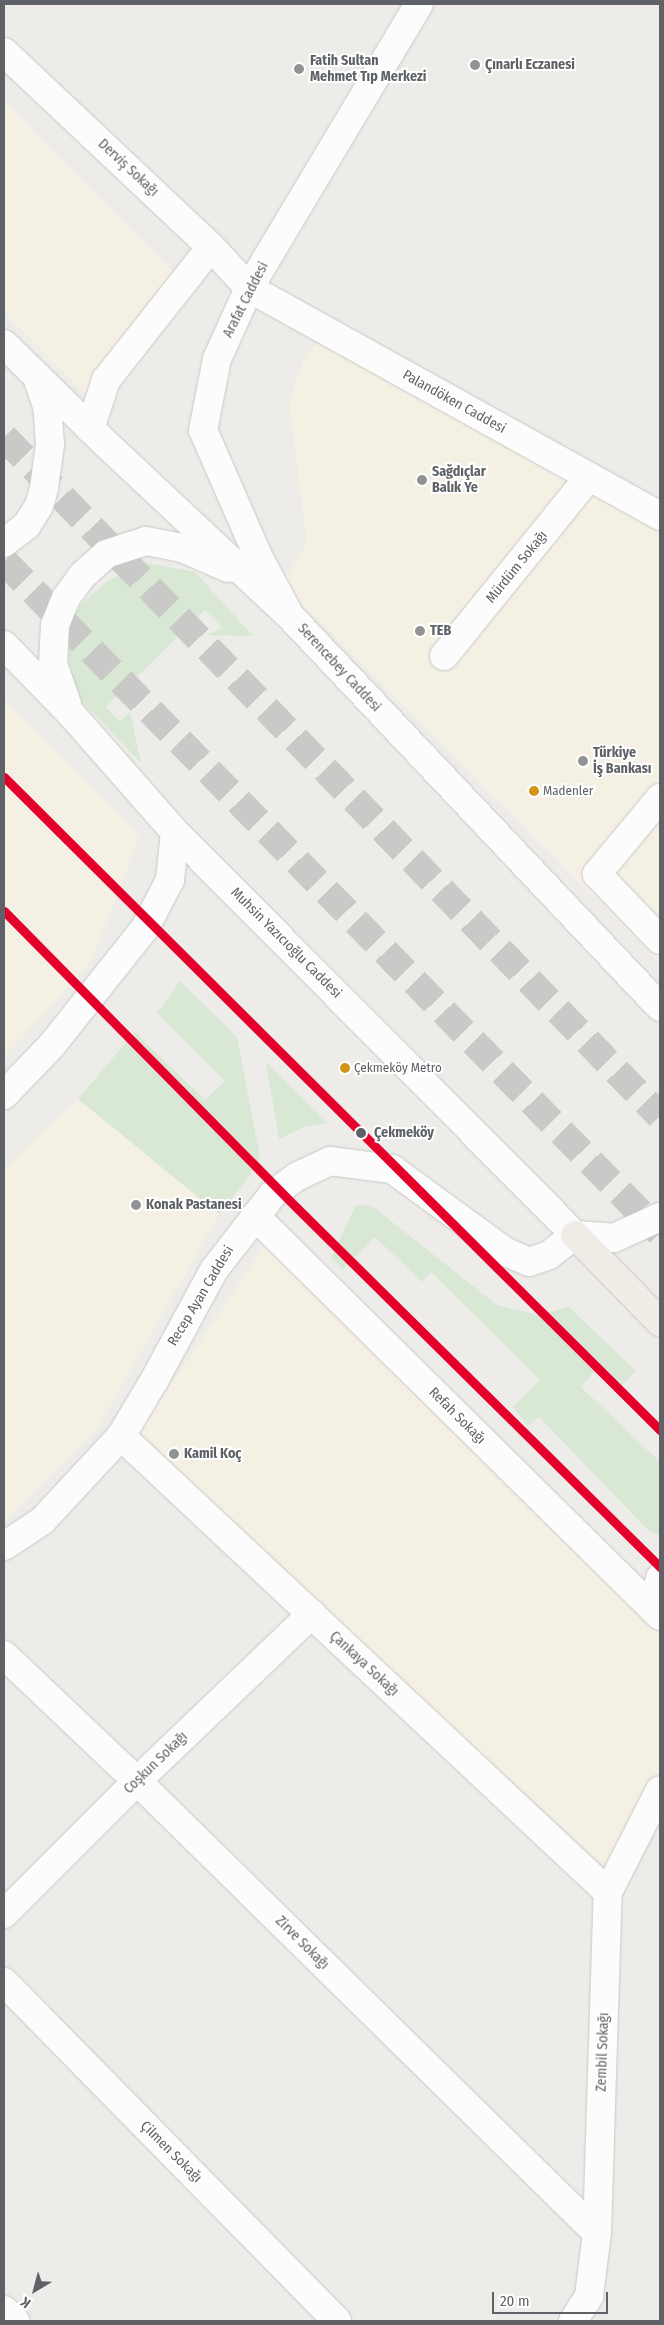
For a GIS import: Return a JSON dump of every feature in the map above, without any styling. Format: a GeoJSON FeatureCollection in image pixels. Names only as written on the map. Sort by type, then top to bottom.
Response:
{"type":"FeatureCollection","features":[{"type":"Feature","properties":{"kind":"highway"},"geometry":{"type":"LineString","coordinates":[[575,1235],[660,1322]]}},
{"type":"Feature","properties":{"kind":"street","name":"Arafat Caddesi"},"geometry":{"type":"LineString","coordinates":[[290,616],[258,556],[203,430],[217,359],[249,288],[419,4]]}},
{"type":"Feature","properties":{"kind":"street","name":"Derviş Sokağı"},"geometry":{"type":"LineString","coordinates":[[4,52],[212,247],[249,288]]}},
{"type":"Feature","properties":{"kind":"street"},"geometry":{"type":"LineString","coordinates":[[90,429],[106,380],[212,247]]}},
{"type":"Feature","properties":{"kind":"street","name":"Palandöken Caddesi"},"geometry":{"type":"LineString","coordinates":[[249,288],[660,516]]}},
{"type":"Feature","properties":{"kind":"street","name":"Serencebey Caddesi"},"geometry":{"type":"LineString","coordinates":[[4,344],[90,429],[290,616],[660,1007]]}},
{"type":"Feature","properties":{"kind":"street"},"geometry":{"type":"LineString","coordinates":[[4,542],[27,525],[39,506],[44,488],[50,445],[47,406],[37,376]]}},
{"type":"Feature","properties":{"kind":"street","name":"Mürdüm Sokağı"},"geometry":{"type":"LineString","coordinates":[[444,656],[589,477]]}},
{"type":"Feature","properties":{"kind":"street"},"geometry":{"type":"LineString","coordinates":[[73,716],[53,664],[54,625],[66,598],[83,575],[106,554],[146,541],[182,548],[211,559],[254,581]]}},
{"type":"Feature","properties":{"kind":"street","name":"Muhsin Yazıcıoğlu Caddesi"},"geometry":{"type":"LineString","coordinates":[[4,645],[73,716],[175,832],[575,1235]]}},
{"type":"Feature","properties":{"kind":"street"},"geometry":{"type":"LineString","coordinates":[[660,798],[597,874],[660,940]]}},
{"type":"Feature","properties":{"kind":"street"},"geometry":{"type":"LineString","coordinates":[[4,1095],[52,1045],[145,928],[170,880],[175,832]]}},
{"type":"Feature","properties":{"kind":"street","name":"Recep Ayan Caddesi"},"geometry":{"type":"LineString","coordinates":[[4,1546],[42,1521],[121,1436],[156,1379],[214,1270],[273,1194],[298,1176],[330,1161],[392,1169],[506,1252],[529,1262],[549,1255],[575,1235]]}},
{"type":"Feature","properties":{"kind":"street","name":"Refah Sokağı"},"geometry":{"type":"LineString","coordinates":[[255,1216],[656,1612]]}},
{"type":"Feature","properties":{"kind":"street"},"geometry":{"type":"LineString","coordinates":[[575,1235],[614,1238],[660,1217]]}},
{"type":"Feature","properties":{"kind":"street","name":"Çankaya Sokağı"},"geometry":{"type":"LineString","coordinates":[[121,1436],[608,1892]]}},
{"type":"Feature","properties":{"kind":"street"},"geometry":{"type":"LineString","coordinates":[[656,1612],[660,1578]]}},
{"type":"Feature","properties":{"kind":"street","name":"Coşkun Sokağı"},"geometry":{"type":"LineString","coordinates":[[4,1914],[137,1781],[312,1614]]}},
{"type":"Feature","properties":{"kind":"street","name":"Zirve Sokağı"},"geometry":{"type":"LineString","coordinates":[[4,1655],[137,1781],[597,2233]]}},
{"type":"Feature","properties":{"kind":"street","name":"Zembil Sokağı"},"geometry":{"type":"LineString","coordinates":[[573,2321],[590,2296],[597,2233],[608,1892],[660,1790]]}},
{"type":"Feature","properties":{"kind":"street","name":"Çilmen Sokağı"},"geometry":{"type":"LineString","coordinates":[[4,1982],[337,2321]]}},
{"type":"Feature","properties":{"kind":"street"},"geometry":{"type":"LineString","coordinates":[[4,2310],[15,2321]]}},
{"type":"Feature","properties":{"kind":"shaded area"},"geometry":{"type":"Polygon","coordinates":[[[4,101],[181,280],[84,393],[4,313],[4,101]]]}},
{"type":"Feature","properties":{"kind":"shaded area"},"geometry":{"type":"Polygon","coordinates":[[[318,342],[660,531],[660,963],[282,584],[307,543],[289,403],[305,356],[318,342]]]}},
{"type":"Feature","properties":{"kind":"shaded area"},"geometry":{"type":"Polygon","coordinates":[[[4,700],[140,836],[91,962],[4,1057],[4,700]]]}},
{"type":"Feature","properties":{"kind":"shaded area"},"geometry":{"type":"Polygon","coordinates":[[[78,1099],[219,1214],[97,1429],[4,1522],[4,1169],[78,1099]]]}},
{"type":"Feature","properties":{"kind":"shaded area"},"geometry":{"type":"Polygon","coordinates":[[[264,1246],[649,1593],[660,1584],[660,1773],[608,1868],[134,1440],[264,1246]]]}},
{"type":"Feature","properties":{"kind":"green space"},"geometry":{"type":"Polygon","coordinates":[[[147,563],[195,572],[253,636],[208,635],[222,627],[205,610],[106,707],[120,722],[130,712],[141,763],[78,697],[68,658],[73,616],[86,599],[109,580],[147,563]]]}},
{"type":"Feature","properties":{"kind":"green space"},"geometry":{"type":"Polygon","coordinates":[[[180,981],[237,1037],[260,1157],[248,1178],[219,1214],[78,1099],[135,1032],[205,1100],[225,1081],[157,1013],[180,981]]]}},
{"type":"Feature","properties":{"kind":"green space"},"geometry":{"type":"Polygon","coordinates":[[[266,1062],[328,1123],[304,1127],[279,1139],[266,1062]]]}},
{"type":"Feature","properties":{"kind":"green space"},"geometry":{"type":"Polygon","coordinates":[[[356,1205],[372,1206],[497,1305],[538,1315],[569,1307],[636,1371],[621,1386],[600,1366],[581,1387],[660,1462],[660,1535],[649,1531],[539,1417],[528,1426],[513,1407],[540,1380],[431,1272],[422,1282],[375,1237],[343,1269],[331,1258],[356,1205]]]}},
{"type":"Feature","properties":{"kind":"tunnel"},"geometry":{"type":"LineString","coordinates":[[4,437],[660,1116]]}},
{"type":"Feature","properties":{"kind":"tunnel"},"geometry":{"type":"LineString","coordinates":[[4,561],[660,1233]]}},
{"type":"Feature","properties":{"kind":"transit line"},"geometry":{"type":"LineString","coordinates":[[4,777],[660,1430]]}},
{"type":"Feature","properties":{"kind":"transit line"},"geometry":{"type":"LineString","coordinates":[[4,911],[297,1208],[660,1567]]}},
{"type":"Feature","properties":{"kind":"place","name":"Çınarlı Eczanesi"},"geometry":{"type":"Point","coordinates":[475,65]}},
{"type":"Feature","properties":{"kind":"place","name":"Fatih Sultan Mehmet Tıp Merkezi"},"geometry":{"type":"Point","coordinates":[299,69]}},
{"type":"Feature","properties":{"kind":"place","name":"Sağdıçlar Balık Ye"},"geometry":{"type":"Point","coordinates":[422,480]}},
{"type":"Feature","properties":{"kind":"place","name":"TEB"},"geometry":{"type":"Point","coordinates":[420,631]}},
{"type":"Feature","properties":{"kind":"place","name":"Türkiye İş Bankası"},"geometry":{"type":"Point","coordinates":[583,761]}},
{"type":"Feature","properties":{"kind":"place","name":"Madenler"},"geometry":{"type":"Point","coordinates":[534,791]}},
{"type":"Feature","properties":{"kind":"place","name":"Çekmeköy Metro"},"geometry":{"type":"Point","coordinates":[345,1068]}},
{"type":"Feature","properties":{"kind":"place","name":"Çekmeköy"},"geometry":{"type":"Point","coordinates":[361,1133]}},
{"type":"Feature","properties":{"kind":"place","name":"Konak Pastanesi"},"geometry":{"type":"Point","coordinates":[136,1205]}},
{"type":"Feature","properties":{"kind":"place","name":"Kamil Koç"},"geometry":{"type":"Point","coordinates":[174,1454]}}]}
